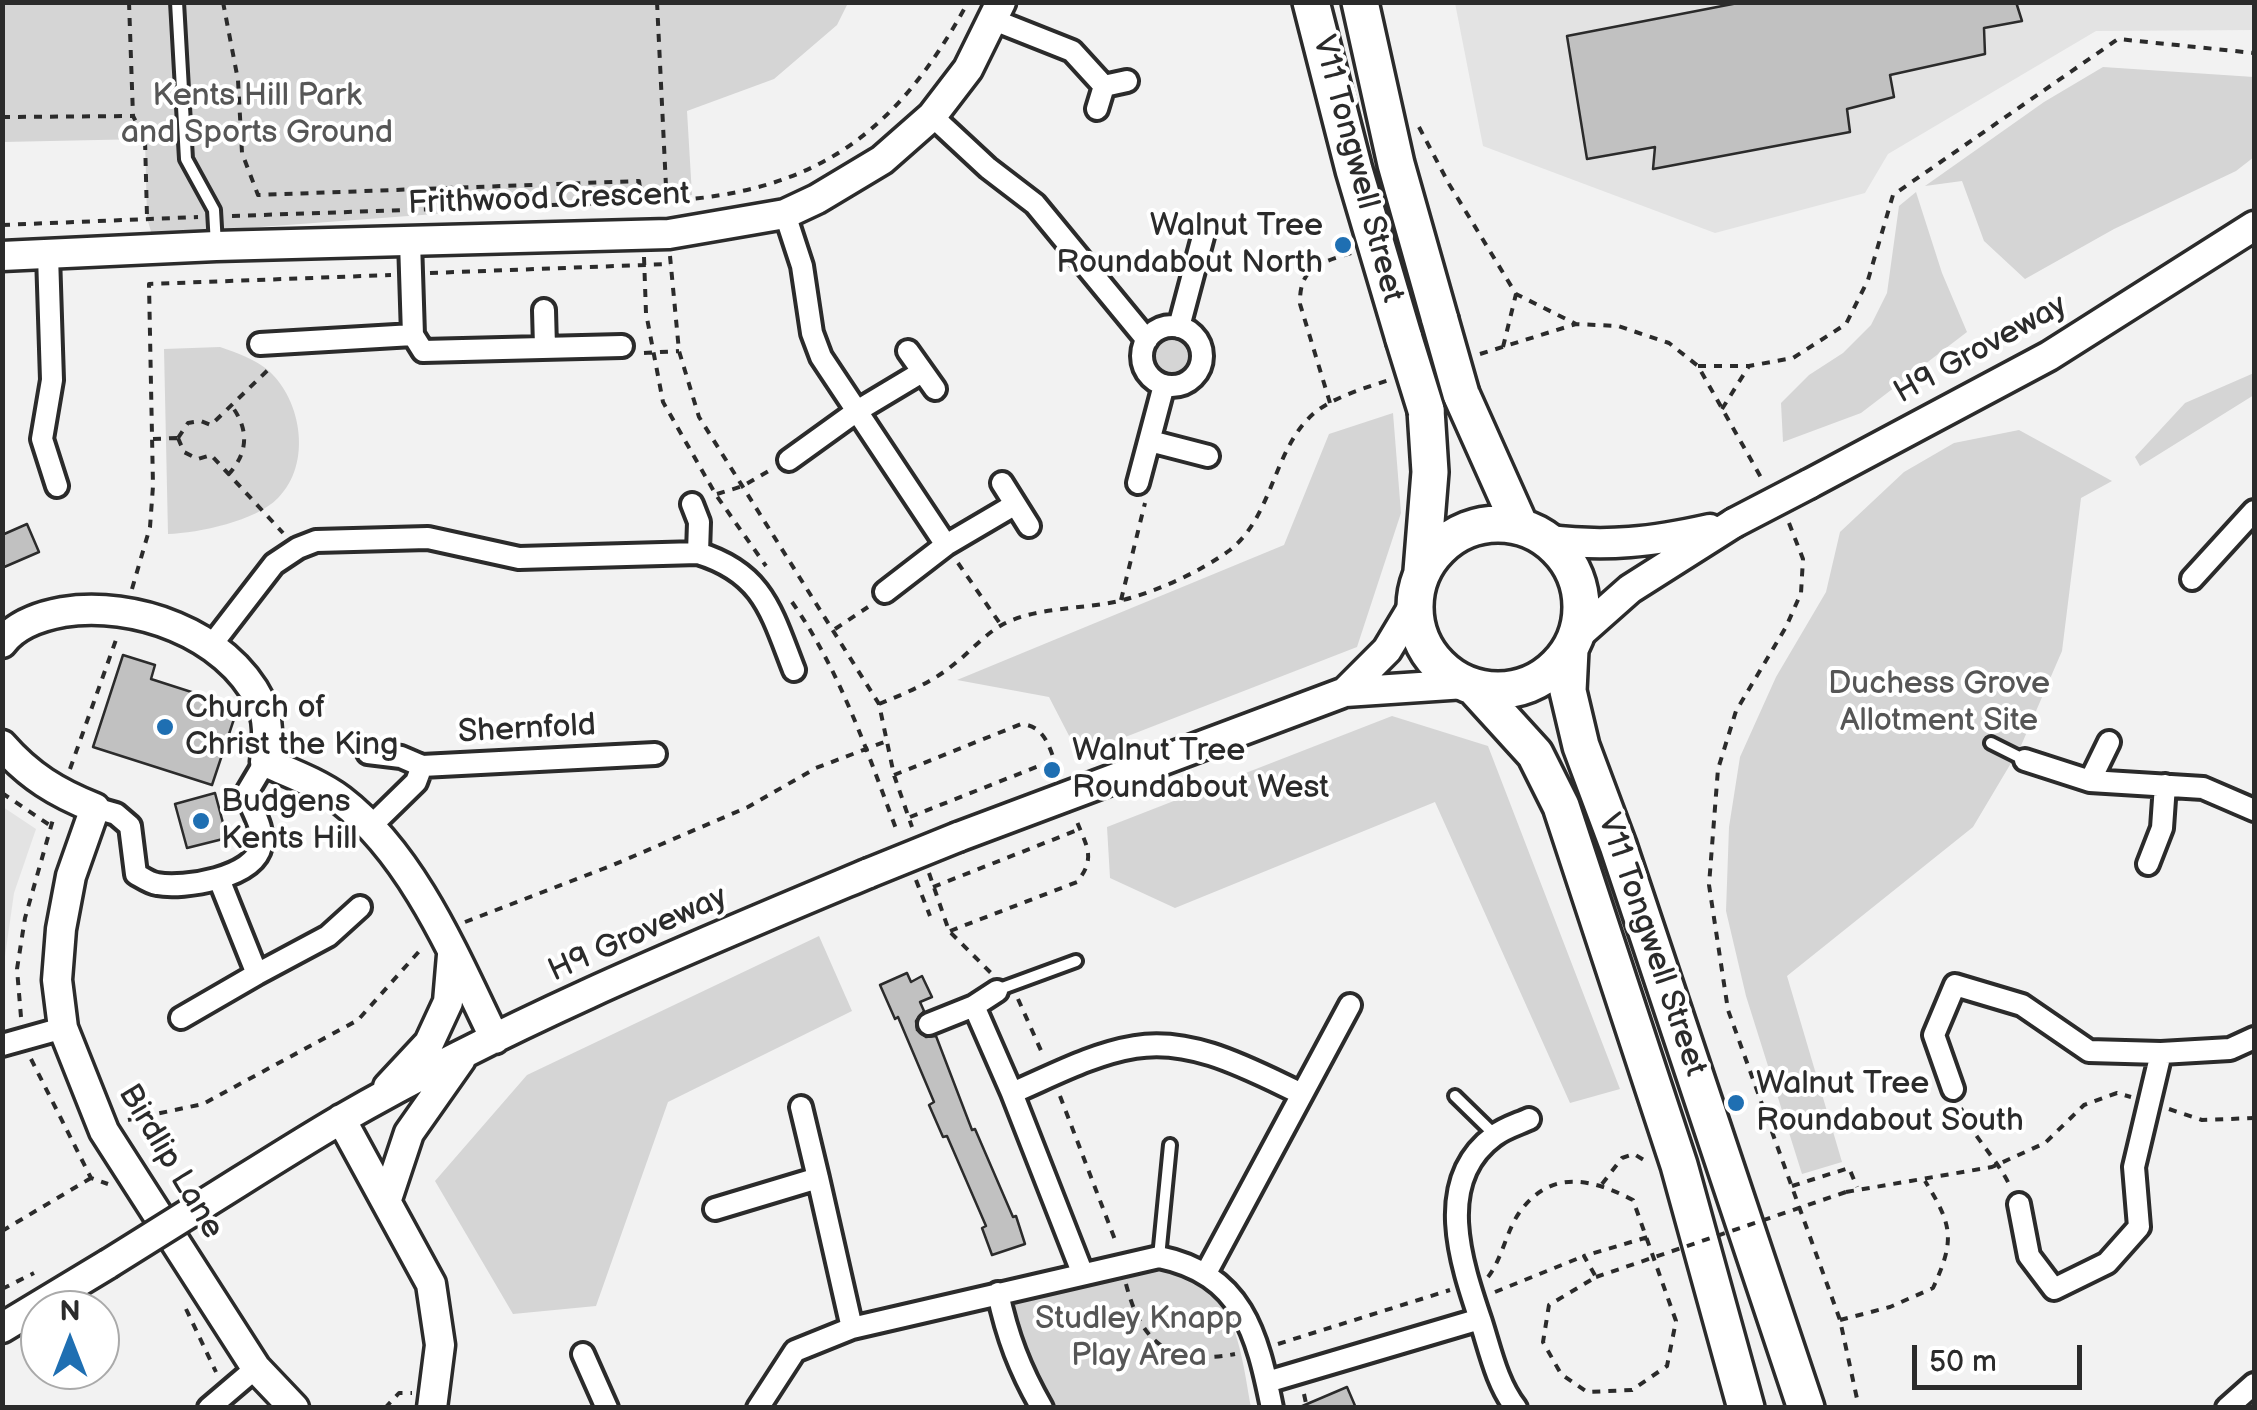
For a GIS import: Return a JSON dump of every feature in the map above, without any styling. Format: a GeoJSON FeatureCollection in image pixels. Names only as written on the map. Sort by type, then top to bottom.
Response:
{"type":"FeatureCollection","features":[{"type":"Feature","properties":{"kind":"highway","name":"V11 Tongwell Street"},"geometry":{"type":"LineString","coordinates":[[1311,2],[1376,245],[1426,410],[1430,472],[1418,588]]}},
{"type":"Feature","properties":{"kind":"highway","name":"V11 Tongwell Street"},"geometry":{"type":"LineString","coordinates":[[1360,2],[1396,164],[1461,394],[1534,533]]}},
{"type":"Feature","properties":{"kind":"highway"},"geometry":{"type":"LineString","coordinates":[[1490,524],[1534,533],[1567,560],[1578,583],[1582,610],[1573,643],[1544,676],[1510,690],[1469,686],[1438,665],[1420,637],[1418,588],[1438,548],[1462,532],[1490,524]]}},
{"type":"Feature","properties":{"kind":"highway","name":"V11 Tongwell Street"},"geometry":{"type":"LineString","coordinates":[[1573,643],[1568,691],[1582,746],[1806,1408]]}},
{"type":"Feature","properties":{"kind":"highway","name":"V11 Tongwell Street"},"geometry":{"type":"LineString","coordinates":[[1469,686],[1535,754],[1561,806],[1679,1165],[1746,1408]]}},
{"type":"Feature","properties":{"kind":"street"},"geometry":{"type":"LineString","coordinates":[[997,11],[1072,52],[1104,86]]}},
{"type":"Feature","properties":{"kind":"street","name":"Frithwood Crescent"},"geometry":{"type":"LineString","coordinates":[[2,256],[216,246],[656,235],[785,214],[882,160],[932,116],[968,69],[997,11]]}},
{"type":"Feature","properties":{"kind":"street"},"geometry":{"type":"LineString","coordinates":[[1104,86],[1127,82]]}},
{"type":"Feature","properties":{"kind":"street"},"geometry":{"type":"LineString","coordinates":[[1097,109],[1104,86]]}},
{"type":"Feature","properties":{"kind":"street"},"geometry":{"type":"LineString","coordinates":[[932,116],[988,168],[1035,204],[1146,340]]}},
{"type":"Feature","properties":{"kind":"street"},"geometry":{"type":"LineString","coordinates":[[785,214],[802,266],[812,333],[821,356],[946,545]]}},
{"type":"Feature","properties":{"kind":"street","name":"H9 Groveway"},"geometry":{"type":"LineString","coordinates":[[1573,643],[1630,588],[1734,523],[2049,356],[2254,226]]}},
{"type":"Feature","properties":{"kind":"street"},"geometry":{"type":"LineString","coordinates":[[1179,327],[1204,229]]}},
{"type":"Feature","properties":{"kind":"street"},"geometry":{"type":"LineString","coordinates":[[410,241],[414,335],[423,351],[622,346]]}},
{"type":"Feature","properties":{"kind":"street"},"geometry":{"type":"LineString","coordinates":[[48,255],[52,380],[42,439],[57,486]]}},
{"type":"Feature","properties":{"kind":"street"},"geometry":{"type":"LineString","coordinates":[[544,310],[545,347]]}},
{"type":"Feature","properties":{"kind":"street"},"geometry":{"type":"LineString","coordinates":[[1161,328],[1188,330],[1200,345],[1201,364],[1191,379],[1174,386],[1164,385],[1144,367],[1146,340],[1161,328]]}},
{"type":"Feature","properties":{"kind":"street"},"geometry":{"type":"LineString","coordinates":[[260,344],[414,335]]}},
{"type":"Feature","properties":{"kind":"street"},"geometry":{"type":"LineString","coordinates":[[294,344],[294,367]]}},
{"type":"Feature","properties":{"kind":"street"},"geometry":{"type":"LineString","coordinates":[[789,460],[857,411],[929,380],[908,351]]}},
{"type":"Feature","properties":{"kind":"street"},"geometry":{"type":"LineString","coordinates":[[1142,488],[1164,385]]}},
{"type":"Feature","properties":{"kind":"street"},"geometry":{"type":"LineString","coordinates":[[1150,440],[1208,456]]}},
{"type":"Feature","properties":{"kind":"street"},"geometry":{"type":"LineString","coordinates":[[1002,483],[1029,526]]}},
{"type":"Feature","properties":{"kind":"street"},"geometry":{"type":"LineString","coordinates":[[692,504],[699,522],[698,553]]}},
{"type":"Feature","properties":{"kind":"street"},"geometry":{"type":"LineString","coordinates":[[885,592],[946,545],[1014,504]]}},
{"type":"Feature","properties":{"kind":"street"},"geometry":{"type":"LineString","coordinates":[[2192,579],[2254,511]]}},
{"type":"Feature","properties":{"kind":"street","name":"H9 Groveway"},"geometry":{"type":"LineString","coordinates":[[1534,533],[1611,546],[1655,542],[1734,523]]}},
{"type":"Feature","properties":{"kind":"street"},"geometry":{"type":"LineString","coordinates":[[210,646],[274,564],[298,548],[316,540],[428,538],[519,558],[698,553],[720,560],[753,581],[794,670]]}},
{"type":"Feature","properties":{"kind":"street","name":"H9 Groveway"},"geometry":{"type":"LineString","coordinates":[[1345,692],[1387,650],[1418,588]]}},
{"type":"Feature","properties":{"kind":"street"},"geometry":{"type":"LineString","coordinates":[[2,643],[41,616],[91,608],[170,624],[210,646],[243,674],[262,704],[268,731],[265,762],[246,794],[261,829],[262,846],[254,860],[219,879],[182,885],[153,884],[136,874],[130,826],[116,814],[61,794],[22,768],[2,745]]}},
{"type":"Feature","properties":{"kind":"street","name":"H9 Groveway"},"geometry":{"type":"LineString","coordinates":[[2,1328],[341,1119],[652,964],[958,836],[1345,692],[1469,686]]}},
{"type":"Feature","properties":{"kind":"street"},"geometry":{"type":"LineString","coordinates":[[2090,780],[2109,742]]}},
{"type":"Feature","properties":{"kind":"street"},"geometry":{"type":"LineString","coordinates":[[368,753],[422,766]]}},
{"type":"Feature","properties":{"kind":"street","name":"Shernfold"},"geometry":{"type":"LineString","coordinates":[[371,826],[416,782],[422,766],[654,754]]}},
{"type":"Feature","properties":{"kind":"street"},"geometry":{"type":"LineString","coordinates":[[2024,760],[2090,780],[2203,788],[2254,810]]}},
{"type":"Feature","properties":{"kind":"street"},"geometry":{"type":"LineString","coordinates":[[265,762],[338,798],[371,826],[443,930],[495,1040]]}},
{"type":"Feature","properties":{"kind":"street"},"geometry":{"type":"LineString","coordinates":[[2148,864],[2162,828],[2165,785]]}},
{"type":"Feature","properties":{"kind":"street","name":"Birdlip Lane"},"geometry":{"type":"LineString","coordinates":[[95,808],[71,876],[61,928],[57,980],[63,1028],[104,1131],[256,1368],[294,1408]]}},
{"type":"Feature","properties":{"kind":"street"},"geometry":{"type":"LineString","coordinates":[[219,879],[257,974]]}},
{"type":"Feature","properties":{"kind":"street"},"geometry":{"type":"LineString","coordinates":[[181,1018],[328,936],[360,907]]}},
{"type":"Feature","properties":{"kind":"street"},"geometry":{"type":"LineString","coordinates":[[374,1102],[429,1043],[448,1002],[452,952]]}},
{"type":"Feature","properties":{"kind":"street"},"geometry":{"type":"LineString","coordinates":[[1953,1090],[1934,1035],[1954,985],[2022,1004],[2088,1051],[2161,1053],[2230,1049],[2254,1038]]}},
{"type":"Feature","properties":{"kind":"street"},"geometry":{"type":"LineString","coordinates":[[929,1024],[974,1006],[1004,988]]}},
{"type":"Feature","properties":{"kind":"street"},"geometry":{"type":"LineString","coordinates":[[1206,1273],[1350,1004]]}},
{"type":"Feature","properties":{"kind":"street"},"geometry":{"type":"LineString","coordinates":[[974,1006],[1082,1272]]}},
{"type":"Feature","properties":{"kind":"street"},"geometry":{"type":"LineString","coordinates":[[2,1045],[63,1028]]}},
{"type":"Feature","properties":{"kind":"street"},"geometry":{"type":"LineString","coordinates":[[1012,1093],[1100,1056],[1138,1046],[1207,1053],[1302,1094]]}},
{"type":"Feature","properties":{"kind":"street"},"geometry":{"type":"LineString","coordinates":[[2019,1204],[2029,1256],[2054,1289],[2106,1263],[2139,1227],[2134,1167],[2161,1053]]}},
{"type":"Feature","properties":{"kind":"street"},"geometry":{"type":"LineString","coordinates":[[388,1199],[409,1133],[465,1054]]}},
{"type":"Feature","properties":{"kind":"street"},"geometry":{"type":"LineString","coordinates":[[800,1107],[852,1328]]}},
{"type":"Feature","properties":{"kind":"street"},"geometry":{"type":"LineString","coordinates":[[341,1119],[431,1284],[440,1345],[432,1408]]}},
{"type":"Feature","properties":{"kind":"street"},"geometry":{"type":"LineString","coordinates":[[1516,1408],[1495,1366],[1454,1224],[1463,1176],[1494,1135],[1529,1119]]}},
{"type":"Feature","properties":{"kind":"street"},"geometry":{"type":"LineString","coordinates":[[715,1209],[818,1178]]}},
{"type":"Feature","properties":{"kind":"street"},"geometry":{"type":"LineString","coordinates":[[758,1408],[795,1351],[852,1328],[1160,1257],[1206,1273],[1239,1302],[1272,1408]]}},
{"type":"Feature","properties":{"kind":"street"},"geometry":{"type":"LineString","coordinates":[[998,1293],[1019,1368],[1042,1408]]}},
{"type":"Feature","properties":{"kind":"street"},"geometry":{"type":"LineString","coordinates":[[1267,1382],[1474,1301]]}},
{"type":"Feature","properties":{"kind":"street"},"geometry":{"type":"LineString","coordinates":[[583,1354],[607,1408]]}},
{"type":"Feature","properties":{"kind":"street"},"geometry":{"type":"LineString","coordinates":[[208,1408],[256,1368]]}},
{"type":"Feature","properties":{"kind":"street"},"geometry":{"type":"LineString","coordinates":[[2227,1408],[2254,1384]]}},
{"type":"Feature","properties":{"kind":"lane"},"geometry":{"type":"LineString","coordinates":[[177,2],[186,159],[215,217],[216,246]]}},
{"type":"Feature","properties":{"kind":"lane"},"geometry":{"type":"LineString","coordinates":[[1992,743],[2024,760]]}},
{"type":"Feature","properties":{"kind":"lane"},"geometry":{"type":"LineString","coordinates":[[1004,988],[1076,962]]}},
{"type":"Feature","properties":{"kind":"lane"},"geometry":{"type":"LineString","coordinates":[[1455,1096],[1494,1135]]}},
{"type":"Feature","properties":{"kind":"lane"},"geometry":{"type":"LineString","coordinates":[[1160,1257],[1170,1146]]}},
{"type":"Feature","properties":{"kind":"path"},"geometry":{"type":"LineString","coordinates":[[129,2],[134,116],[145,138],[148,249]]}},
{"type":"Feature","properties":{"kind":"path"},"geometry":{"type":"LineString","coordinates":[[223,2],[238,80],[242,153],[258,194],[639,181],[670,264],[679,351],[700,417],[879,704],[894,775],[915,835]]}},
{"type":"Feature","properties":{"kind":"path"},"geometry":{"type":"LineString","coordinates":[[657,2],[666,200],[644,266],[646,314],[663,402],[716,495],[771,573]]}},
{"type":"Feature","properties":{"kind":"path"},"geometry":{"type":"LineString","coordinates":[[2,225],[711,198],[754,190],[832,157],[866,135],[897,106],[934,61],[968,2]]}},
{"type":"Feature","properties":{"kind":"path"},"geometry":{"type":"LineString","coordinates":[[1698,366],[1749,366],[1793,358],[1846,324],[1868,280],[1893,195],[2118,39],[2254,53]]}},
{"type":"Feature","properties":{"kind":"path"},"geometry":{"type":"LineString","coordinates":[[2,118],[134,116]]}},
{"type":"Feature","properties":{"kind":"path"},"geometry":{"type":"LineString","coordinates":[[1416,119],[1458,199],[1516,294],[1576,324],[1618,326],[1669,343],[1698,366],[1771,493]]}},
{"type":"Feature","properties":{"kind":"path"},"geometry":{"type":"LineString","coordinates":[[1330,403],[1300,304],[1300,286],[1308,272],[1320,263],[1376,245]]}},
{"type":"Feature","properties":{"kind":"path"},"geometry":{"type":"LineString","coordinates":[[61,794],[125,612],[150,526],[153,439],[149,284],[670,264]]}},
{"type":"Feature","properties":{"kind":"path"},"geometry":{"type":"LineString","coordinates":[[1503,347],[1516,294]]}},
{"type":"Feature","properties":{"kind":"path"},"geometry":{"type":"LineString","coordinates":[[178,438],[188,423],[201,421],[211,425],[294,344]]}},
{"type":"Feature","properties":{"kind":"path"},"geometry":{"type":"LineString","coordinates":[[622,346],[623,354],[679,351]]}},
{"type":"Feature","properties":{"kind":"path"},"geometry":{"type":"LineString","coordinates":[[1722,409],[1749,366]]}},
{"type":"Feature","properties":{"kind":"path"},"geometry":{"type":"LineString","coordinates":[[879,704],[920,688],[1001,625],[1038,613],[1122,600],[1182,577],[1232,548],[1258,516],[1295,436],[1313,415],[1330,403],[1384,381]]}},
{"type":"Feature","properties":{"kind":"path"},"geometry":{"type":"LineString","coordinates":[[228,475],[240,461],[246,438],[244,425],[231,405]]}},
{"type":"Feature","properties":{"kind":"path"},"geometry":{"type":"LineString","coordinates":[[153,439],[178,438]]}},
{"type":"Feature","properties":{"kind":"path"},"geometry":{"type":"LineString","coordinates":[[178,438],[184,452],[198,459],[211,455],[298,548]]}},
{"type":"Feature","properties":{"kind":"path"},"geometry":{"type":"LineString","coordinates":[[692,504],[743,486],[789,460]]}},
{"type":"Feature","properties":{"kind":"path"},"geometry":{"type":"LineString","coordinates":[[1122,600],[1142,488]]}},
{"type":"Feature","properties":{"kind":"path"},"geometry":{"type":"LineString","coordinates":[[1788,521],[1802,560],[1801,593],[1786,627],[1736,710],[1718,769],[1709,886],[1728,1010],[1840,1320],[1859,1408]]}},
{"type":"Feature","properties":{"kind":"path"},"geometry":{"type":"LineString","coordinates":[[946,545],[1001,625]]}},
{"type":"Feature","properties":{"kind":"path"},"geometry":{"type":"LineString","coordinates":[[782,588],[815,635],[846,700],[902,842]]}},
{"type":"Feature","properties":{"kind":"path"},"geometry":{"type":"LineString","coordinates":[[835,630],[885,592]]}},
{"type":"Feature","properties":{"kind":"path"},"geometry":{"type":"LineString","coordinates":[[909,817],[1054,760]]}},
{"type":"Feature","properties":{"kind":"path"},"geometry":{"type":"LineString","coordinates":[[2,792],[50,826]]}},
{"type":"Feature","properties":{"kind":"path"},"geometry":{"type":"LineString","coordinates":[[934,887],[1080,829]]}},
{"type":"Feature","properties":{"kind":"path"},"geometry":{"type":"LineString","coordinates":[[927,870],[949,931],[1004,988],[1052,1076],[1114,1233],[1133,1310],[1146,1333],[1162,1348],[1191,1358],[1256,1350],[1474,1301],[1584,1256],[1648,1238]]}},
{"type":"Feature","properties":{"kind":"path"},"geometry":{"type":"LineString","coordinates":[[916,879],[930,916]]}},
{"type":"Feature","properties":{"kind":"path"},"geometry":{"type":"LineString","coordinates":[[1953,1090],[1969,1128],[1998,1164],[2019,1204]]}},
{"type":"Feature","properties":{"kind":"path"},"geometry":{"type":"LineString","coordinates":[[1474,1301],[1519,1213],[1542,1190],[1567,1180],[1602,1184],[1633,1200],[1648,1238],[1676,1321],[1667,1366],[1632,1390],[1587,1392],[1561,1374],[1543,1342],[1549,1305],[1596,1277],[1846,1192],[1858,1188],[1998,1164],[2045,1143],[2084,1104],[2117,1093],[2202,1120],[2254,1118]]}},
{"type":"Feature","properties":{"kind":"path"},"geometry":{"type":"LineString","coordinates":[[1602,1184],[1622,1158],[1634,1154],[1650,1164]]}},
{"type":"Feature","properties":{"kind":"path"},"geometry":{"type":"LineString","coordinates":[[1792,1186],[1850,1168],[1858,1188]]}},
{"type":"Feature","properties":{"kind":"path"},"geometry":{"type":"LineString","coordinates":[[2,1231],[91,1178]]}},
{"type":"Feature","properties":{"kind":"path"},"geometry":{"type":"LineString","coordinates":[[1840,1320],[1890,1307],[1932,1288],[1949,1253],[1946,1214],[1924,1179]]}},
{"type":"Feature","properties":{"kind":"path"},"geometry":{"type":"LineString","coordinates":[[1584,1256],[1596,1277]]}},
{"type":"Feature","properties":{"kind":"path"},"geometry":{"type":"LineString","coordinates":[[2,1288],[34,1273]]}},
{"type":"Feature","properties":{"kind":"shaded area"},"geometry":{"type":"Polygon","coordinates":[[[2254,2],[2254,30],[2096,31],[1888,154],[1865,193],[1715,233],[1483,146],[1455,3],[2254,2]]]}},
{"type":"Feature","properties":{"kind":"shaded area"},"geometry":{"type":"Polygon","coordinates":[[[3,807],[36,829],[14,893],[3,970],[3,807]]]}},
{"type":"Feature","properties":{"kind":"green space","name":"Kents Hill Park and Sports Ground"},"geometry":{"type":"Polygon","coordinates":[[[2,3],[848,3],[837,25],[774,79],[687,111],[692,195],[152,235],[147,218],[145,139],[3,142],[2,3]]]}},
{"type":"Feature","properties":{"kind":"green space"},"geometry":{"type":"Polygon","coordinates":[[[2103,67],[2254,77],[2254,157],[2236,171],[2114,229],[2025,279],[1984,241],[1962,181],[1925,186],[2044,102],[2103,67]]]}},
{"type":"Feature","properties":{"kind":"green space"},"geometry":{"type":"Polygon","coordinates":[[[1916,192],[1942,273],[1967,332],[1861,413],[1783,442],[1781,403],[1871,325],[1887,293],[1899,206],[1916,192]]]}},
{"type":"Feature","properties":{"kind":"green space"},"geometry":{"type":"Polygon","coordinates":[[[1173,336],[1187,342],[1193,356],[1187,370],[1173,376],[1159,370],[1153,356],[1159,342],[1173,336]]]}},
{"type":"Feature","properties":{"kind":"green space"},"geometry":{"type":"Polygon","coordinates":[[[220,347],[258,363],[280,384],[299,433],[296,468],[278,498],[256,513],[211,528],[168,534],[164,349],[220,347]]]}},
{"type":"Feature","properties":{"kind":"green space"},"geometry":{"type":"Polygon","coordinates":[[[2254,373],[2254,395],[2140,466],[2135,457],[2185,403],[2254,373]]]}},
{"type":"Feature","properties":{"kind":"green space"},"geometry":{"type":"Polygon","coordinates":[[[1393,413],[1401,513],[1357,647],[1079,755],[1049,697],[957,680],[1284,545],[1329,434],[1393,413]]]}},
{"type":"Feature","properties":{"kind":"green space","name":"Duchess Grove Allotment Site"},"geometry":{"type":"Polygon","coordinates":[[[2019,430],[2112,481],[2081,498],[2062,651],[2020,748],[1973,827],[1787,976],[1842,1162],[1802,1174],[1746,996],[1726,911],[1729,827],[1740,757],[1776,677],[1826,592],[1840,532],[1904,472],[1954,443],[2019,430]]]}},
{"type":"Feature","properties":{"kind":"green space"},"geometry":{"type":"Polygon","coordinates":[[[1392,716],[1488,746],[1620,1089],[1570,1103],[1435,802],[1175,908],[1110,878],[1107,827],[1392,716]]]}},
{"type":"Feature","properties":{"kind":"green space"},"geometry":{"type":"Polygon","coordinates":[[[819,936],[852,1011],[668,1102],[596,1306],[513,1314],[435,1181],[527,1075],[819,936]]]}},
{"type":"Feature","properties":{"kind":"green space","name":"Studley Knapp Play Area"},"geometry":{"type":"Polygon","coordinates":[[[1140,1267],[1179,1270],[1213,1292],[1233,1326],[1251,1407],[1055,1407],[1024,1355],[1010,1296],[1140,1267]]]}},
{"type":"Feature","properties":{"kind":"building"},"geometry":{"type":"Polygon","coordinates":[[[1743,2],[2016,2],[2022,21],[1984,28],[1985,54],[1890,75],[1894,97],[1847,109],[1850,132],[1653,169],[1655,147],[1587,159],[1567,36],[1743,2]]]}},
{"type":"Feature","properties":{"kind":"building"},"geometry":{"type":"Polygon","coordinates":[[[27,524],[39,552],[2,568],[2,535],[27,524]]]}},
{"type":"Feature","properties":{"kind":"building","name":"Church of Christ the King"},"geometry":{"type":"Polygon","coordinates":[[[123,655],[155,665],[151,679],[238,707],[212,785],[93,747],[123,655]]]}},
{"type":"Feature","properties":{"kind":"building","name":"Budgens Kents Hill"},"geometry":{"type":"Polygon","coordinates":[[[215,793],[227,838],[187,848],[175,804],[215,793]]]}},
{"type":"Feature","properties":{"kind":"building"},"geometry":{"type":"Polygon","coordinates":[[[907,973],[911,982],[922,976],[932,997],[920,1002],[924,1011],[916,1021],[917,1030],[926,1037],[936,1036],[972,1130],[975,1129],[1013,1217],[1016,1216],[1025,1244],[992,1255],[982,1228],[986,1226],[947,1136],[943,1137],[929,1105],[934,1102],[898,1017],[895,1019],[880,985],[907,973]]]}},
{"type":"Feature","properties":{"kind":"building"},"geometry":{"type":"Polygon","coordinates":[[[1347,1387],[1356,1408],[1300,1408],[1300,1407],[1347,1387]]]}},
{"type":"Feature","properties":{"kind":"place","name":"Walnut Tree Roundabout North"},"geometry":{"type":"Point","coordinates":[1343,245]}},
{"type":"Feature","properties":{"kind":"place","name":"Church of Christ the King"},"geometry":{"type":"Point","coordinates":[165,727]}},
{"type":"Feature","properties":{"kind":"place","name":"Walnut Tree Roundabout West"},"geometry":{"type":"Point","coordinates":[1052,770]}},
{"type":"Feature","properties":{"kind":"place","name":"Budgens Kents Hill"},"geometry":{"type":"Point","coordinates":[201,821]}},
{"type":"Feature","properties":{"kind":"place","name":"Walnut Tree Roundabout South"},"geometry":{"type":"Point","coordinates":[1736,1103]}}]}
